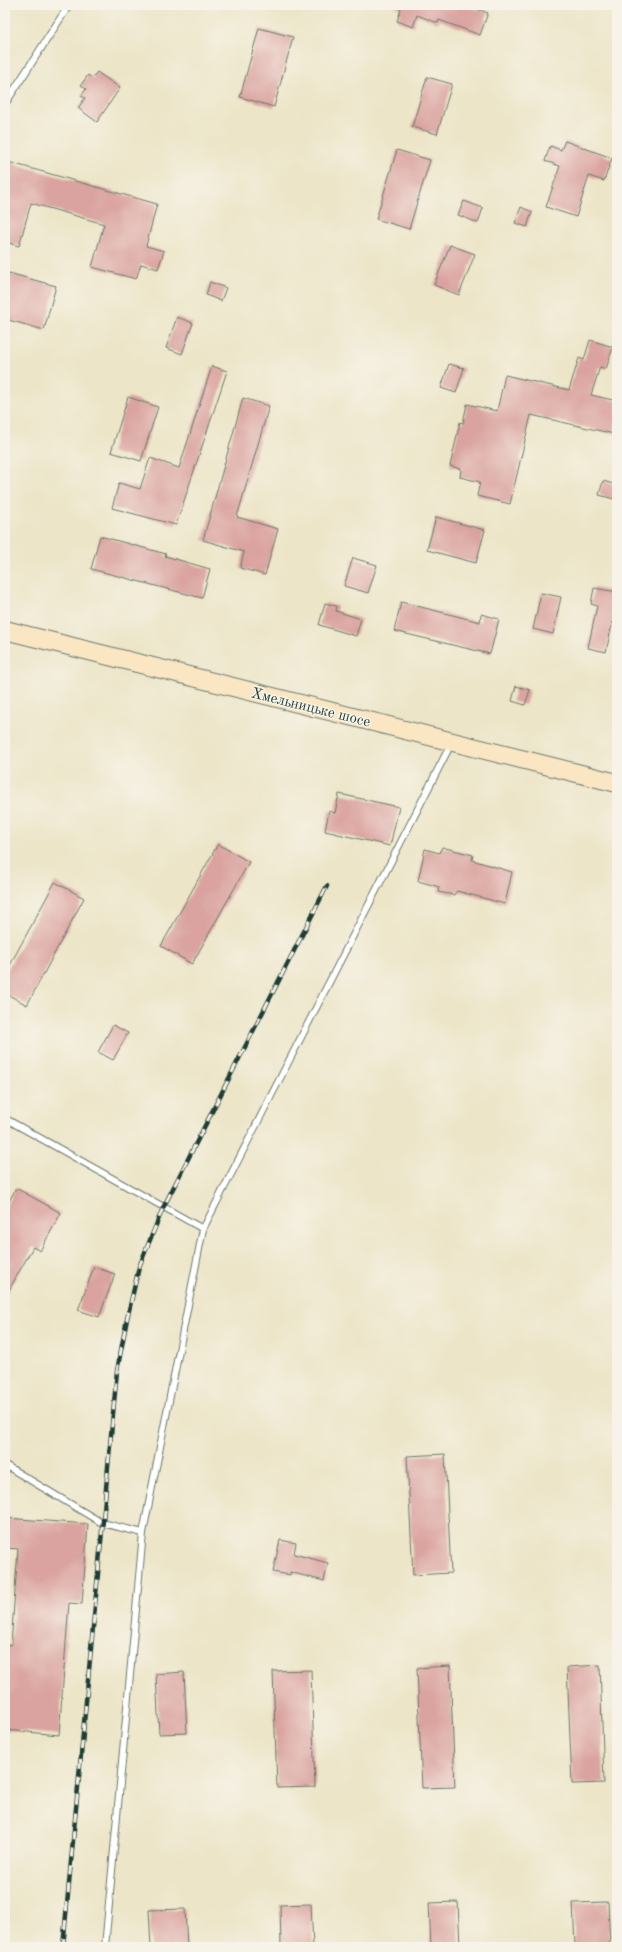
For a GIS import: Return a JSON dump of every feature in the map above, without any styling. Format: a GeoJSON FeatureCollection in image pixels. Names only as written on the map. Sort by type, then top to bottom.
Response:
{"type":"FeatureCollection","features":[{"type":"Feature","properties":{"kind":"street","name":"Хмельницьке шосе"},"geometry":{"type":"LineString","coordinates":[[5,630],[452,743],[617,783]]}},
{"type":"Feature","properties":{"kind":"lane"},"geometry":{"type":"LineString","coordinates":[[5,104],[70,5]]}},
{"type":"Feature","properties":{"kind":"lane"},"geometry":{"type":"LineString","coordinates":[[105,1947],[143,1532],[203,1229],[452,743]]}},
{"type":"Feature","properties":{"kind":"lane"},"geometry":{"type":"LineString","coordinates":[[5,1120],[6,1119],[203,1229]]}},
{"type":"Feature","properties":{"kind":"lane"},"geometry":{"type":"LineString","coordinates":[[5,1465],[102,1523],[143,1532]]}},
{"type":"Feature","properties":{"kind":"building"},"geometry":{"type":"Polygon","coordinates":[[[393,5],[466,5],[488,13],[480,35],[439,20],[438,23],[417,15],[413,27],[397,21],[401,9],[393,5]]]}},
{"type":"Feature","properties":{"kind":"building"},"geometry":{"type":"Polygon","coordinates":[[[259,28],[293,37],[274,107],[240,97],[259,28]]]}},
{"type":"Feature","properties":{"kind":"building"},"geometry":{"type":"Polygon","coordinates":[[[97,72],[120,88],[97,122],[78,108],[85,98],[81,96],[86,89],[81,85],[88,75],[92,78],[97,72]]]}},
{"type":"Feature","properties":{"kind":"building"},"geometry":{"type":"Polygon","coordinates":[[[427,77],[452,84],[437,134],[412,127],[427,77]]]}},
{"type":"Feature","properties":{"kind":"building"},"geometry":{"type":"Polygon","coordinates":[[[565,141],[612,158],[604,181],[589,176],[576,217],[546,207],[560,166],[545,161],[550,146],[561,150],[565,141]]]}},
{"type":"Feature","properties":{"kind":"building"},"geometry":{"type":"Polygon","coordinates":[[[397,150],[430,160],[409,229],[376,219],[397,150]]]}},
{"type":"Feature","properties":{"kind":"building"},"geometry":{"type":"Polygon","coordinates":[[[8,162],[157,204],[146,246],[164,251],[158,269],[141,264],[136,279],[92,267],[104,224],[31,203],[19,246],[5,242],[5,174],[8,162]]]}},
{"type":"Feature","properties":{"kind":"building"},"geometry":{"type":"Polygon","coordinates":[[[464,201],[483,208],[478,223],[458,215],[464,201]]]}},
{"type":"Feature","properties":{"kind":"building"},"geometry":{"type":"Polygon","coordinates":[[[521,207],[532,212],[527,227],[515,223],[521,207]]]}},
{"type":"Feature","properties":{"kind":"building"},"geometry":{"type":"Polygon","coordinates":[[[450,245],[475,254],[459,295],[434,285],[450,245]]]}},
{"type":"Feature","properties":{"kind":"building"},"geometry":{"type":"Polygon","coordinates":[[[5,272],[56,286],[44,330],[5,319],[5,272]]]}},
{"type":"Feature","properties":{"kind":"building"},"geometry":{"type":"Polygon","coordinates":[[[210,282],[226,288],[221,301],[206,295],[210,282]]]}},
{"type":"Feature","properties":{"kind":"building"},"geometry":{"type":"Polygon","coordinates":[[[177,317],[193,323],[182,354],[166,348],[177,317]]]}},
{"type":"Feature","properties":{"kind":"building"},"geometry":{"type":"Polygon","coordinates":[[[590,340],[613,347],[606,369],[600,367],[591,395],[617,401],[617,420],[614,434],[531,415],[510,504],[477,496],[480,482],[460,477],[461,469],[450,466],[460,422],[463,423],[467,404],[497,411],[505,375],[569,390],[579,358],[584,360],[590,340]]]}},
{"type":"Feature","properties":{"kind":"building"},"geometry":{"type":"Polygon","coordinates":[[[449,364],[464,368],[456,393],[441,388],[449,364]]]}},
{"type":"Feature","properties":{"kind":"building"},"geometry":{"type":"Polygon","coordinates":[[[212,366],[227,371],[176,525],[112,508],[119,483],[140,489],[150,458],[179,468],[212,366]]]}},
{"type":"Feature","properties":{"kind":"building"},"geometry":{"type":"Polygon","coordinates":[[[128,397],[158,407],[141,461],[111,452],[128,397]]]}},
{"type":"Feature","properties":{"kind":"building"},"geometry":{"type":"Polygon","coordinates":[[[243,398],[269,406],[237,517],[278,529],[265,575],[240,568],[244,552],[203,540],[243,398]]]}},
{"type":"Feature","properties":{"kind":"building"},"geometry":{"type":"Polygon","coordinates":[[[603,481],[617,485],[614,499],[599,495],[603,481]]]}},
{"type":"Feature","properties":{"kind":"building"},"geometry":{"type":"Polygon","coordinates":[[[436,517],[485,530],[476,563],[427,550],[436,517]]]}},
{"type":"Feature","properties":{"kind":"building"},"geometry":{"type":"Polygon","coordinates":[[[100,536],[166,554],[165,556],[210,569],[202,598],[91,569],[100,536]]]}},
{"type":"Feature","properties":{"kind":"building"},"geometry":{"type":"Polygon","coordinates":[[[353,558],[377,565],[368,593],[344,586],[353,558]]]}},
{"type":"Feature","properties":{"kind":"building"},"geometry":{"type":"Polygon","coordinates":[[[594,588],[617,592],[617,610],[615,610],[606,652],[588,648],[597,606],[591,604],[594,588]]]}},
{"type":"Feature","properties":{"kind":"building"},"geometry":{"type":"Polygon","coordinates":[[[541,593],[561,597],[553,634],[533,629],[541,593]]]}},
{"type":"Feature","properties":{"kind":"building"},"geometry":{"type":"Polygon","coordinates":[[[401,602],[480,622],[481,614],[499,619],[490,654],[394,631],[401,602]]]}},
{"type":"Feature","properties":{"kind":"building"},"geometry":{"type":"Polygon","coordinates":[[[325,603],[337,606],[336,611],[361,619],[356,636],[319,625],[325,603]]]}},
{"type":"Feature","properties":{"kind":"building"},"geometry":{"type":"Polygon","coordinates":[[[516,686],[530,690],[525,705],[512,701],[516,686]]]}},
{"type":"Feature","properties":{"kind":"building"},"geometry":{"type":"Polygon","coordinates":[[[339,794],[399,807],[390,846],[325,831],[329,811],[335,813],[339,794]]]}},
{"type":"Feature","properties":{"kind":"building"},"geometry":{"type":"Polygon","coordinates":[[[218,844],[249,862],[192,964],[161,946],[218,844]]]}},
{"type":"Feature","properties":{"kind":"building"},"geometry":{"type":"Polygon","coordinates":[[[442,847],[473,855],[472,860],[512,872],[505,904],[457,891],[454,895],[438,892],[439,887],[418,881],[425,849],[439,853],[442,847]]]}},
{"type":"Feature","properties":{"kind":"building"},"geometry":{"type":"Polygon","coordinates":[[[55,882],[84,898],[27,1005],[5,993],[5,974],[55,882]]]}},
{"type":"Feature","properties":{"kind":"building"},"geometry":{"type":"Polygon","coordinates":[[[113,1025],[128,1033],[113,1060],[98,1052],[113,1025]]]}},
{"type":"Feature","properties":{"kind":"building"},"geometry":{"type":"Polygon","coordinates":[[[16,1188],[61,1213],[40,1251],[33,1247],[5,1297],[5,1209],[16,1188]]]}},
{"type":"Feature","properties":{"kind":"building"},"geometry":{"type":"Polygon","coordinates":[[[94,1267],[115,1274],[99,1317],[78,1310],[94,1267]]]}},
{"type":"Feature","properties":{"kind":"building"},"geometry":{"type":"Polygon","coordinates":[[[445,1454],[451,1573],[413,1575],[407,1456],[445,1454]]]}},
{"type":"Feature","properties":{"kind":"building"},"geometry":{"type":"Polygon","coordinates":[[[5,1518],[88,1524],[82,1604],[69,1603],[59,1735],[5,1730],[5,1644],[11,1645],[18,1549],[5,1548],[5,1518]]]}},
{"type":"Feature","properties":{"kind":"building"},"geometry":{"type":"Polygon","coordinates":[[[280,1540],[296,1543],[294,1554],[328,1563],[324,1581],[290,1572],[290,1575],[273,1572],[280,1540]]]}},
{"type":"Feature","properties":{"kind":"building"},"geometry":{"type":"Polygon","coordinates":[[[600,1665],[604,1783],[572,1784],[567,1667],[600,1665]]]}},
{"type":"Feature","properties":{"kind":"building"},"geometry":{"type":"Polygon","coordinates":[[[450,1666],[455,1787],[422,1788],[417,1668],[450,1666]]]}},
{"type":"Feature","properties":{"kind":"building"},"geometry":{"type":"Polygon","coordinates":[[[311,1670],[315,1787],[277,1788],[273,1671],[311,1670]]]}},
{"type":"Feature","properties":{"kind":"building"},"geometry":{"type":"Polygon","coordinates":[[[184,1672],[187,1733],[159,1734],[156,1674],[184,1672]]]}},
{"type":"Feature","properties":{"kind":"building"},"geometry":{"type":"Polygon","coordinates":[[[458,1902],[460,1947],[431,1947],[429,1903],[458,1902]]]}},
{"type":"Feature","properties":{"kind":"building"},"geometry":{"type":"Polygon","coordinates":[[[608,1902],[610,1947],[575,1947],[573,1903],[608,1902]]]}},
{"type":"Feature","properties":{"kind":"building"},"geometry":{"type":"Polygon","coordinates":[[[311,1904],[313,1947],[281,1947],[280,1905],[311,1904]]]}},
{"type":"Feature","properties":{"kind":"building"},"geometry":{"type":"Polygon","coordinates":[[[185,1909],[187,1947],[151,1947],[149,1910],[185,1909]]]}},
{"type":"Feature","properties":{"kind":"railway"},"geometry":{"type":"LineString","coordinates":[[63,1947],[117,1371],[139,1267],[163,1208],[327,886]]}}]}
